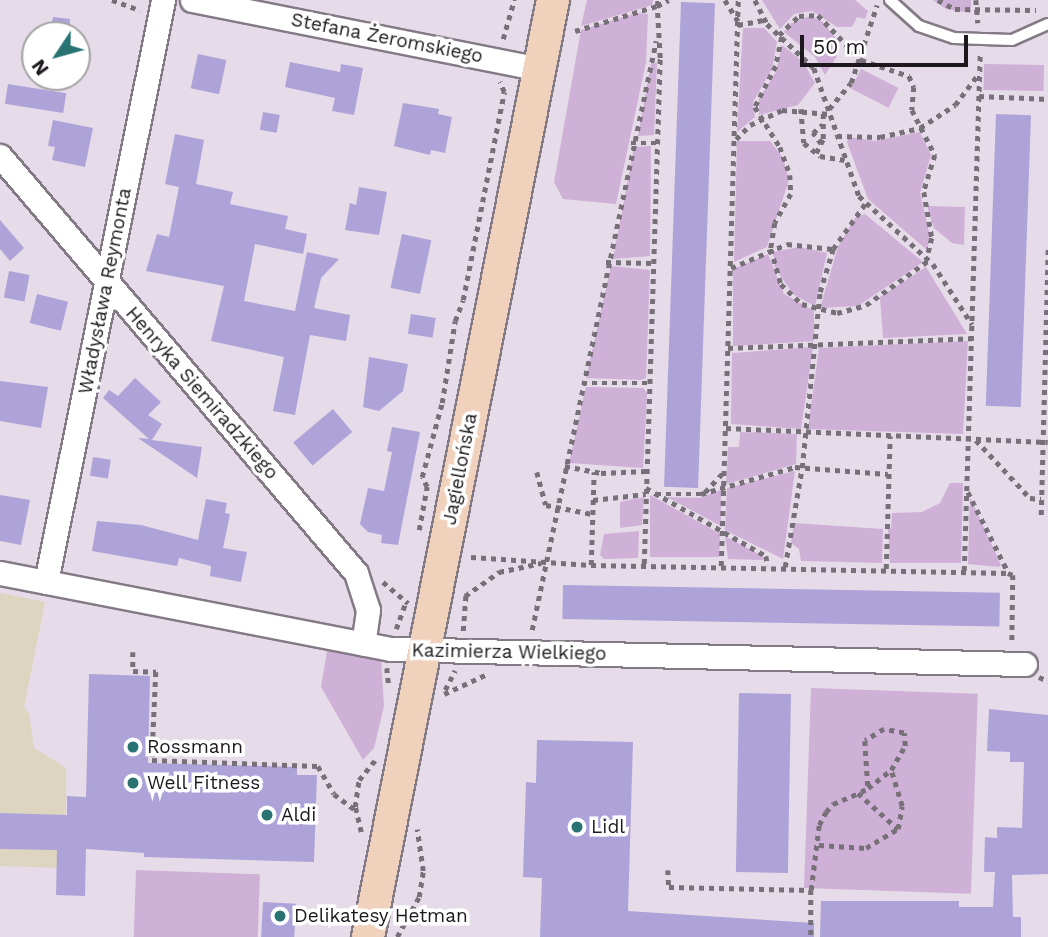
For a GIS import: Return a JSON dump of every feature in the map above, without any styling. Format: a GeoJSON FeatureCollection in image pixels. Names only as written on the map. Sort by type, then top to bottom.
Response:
{"type":"FeatureCollection","features":[{"type":"Feature","properties":{"kind":"street","name":"Władysława Reymonta"},"geometry":{"type":"LineString","coordinates":[[46,582],[163,0]]}},
{"type":"Feature","properties":{"kind":"street","name":"Stefana Żeromskiego"},"geometry":{"type":"LineString","coordinates":[[192,0],[540,69]]}},
{"type":"Feature","properties":{"kind":"street","name":"Jagiellońska"},"geometry":{"type":"LineString","coordinates":[[368,937],[553,0]]}},
{"type":"Feature","properties":{"kind":"street","name":"Henryka Siemiradzkiego"},"geometry":{"type":"LineString","coordinates":[[0,156],[356,573],[368,610],[363,644]]}},
{"type":"Feature","properties":{"kind":"street","name":"Kazimierza Wielkiego"},"geometry":{"type":"LineString","coordinates":[[0,573],[363,644],[425,650],[1025,664]]}},
{"type":"Feature","properties":{"kind":"lane"},"geometry":{"type":"LineString","coordinates":[[890,0],[919,26],[954,38],[1012,40],[1048,24]]}},
{"type":"Feature","properties":{"kind":"path"},"geometry":{"type":"LineString","coordinates":[[575,31],[669,0]]}},
{"type":"Feature","properties":{"kind":"path"},"geometry":{"type":"LineString","coordinates":[[726,0],[738,23]]}},
{"type":"Feature","properties":{"kind":"path"},"geometry":{"type":"LineString","coordinates":[[721,566],[738,0]]}},
{"type":"Feature","properties":{"kind":"path"},"geometry":{"type":"LineString","coordinates":[[755,0],[765,20],[814,68],[827,112],[864,204],[928,259],[972,325]]}},
{"type":"Feature","properties":{"kind":"path"},"geometry":{"type":"LineString","coordinates":[[816,153],[821,144],[827,112],[844,96],[861,60],[871,13],[882,0]]}},
{"type":"Feature","properties":{"kind":"path"},"geometry":{"type":"LineString","coordinates":[[938,0],[948,8],[1048,10]]}},
{"type":"Feature","properties":{"kind":"path"},"geometry":{"type":"LineString","coordinates":[[964,571],[981,40],[976,0]]}},
{"type":"Feature","properties":{"kind":"path"},"geometry":{"type":"LineString","coordinates":[[644,564],[658,3]]}},
{"type":"Feature","properties":{"kind":"path"},"geometry":{"type":"LineString","coordinates":[[818,15],[861,60],[909,76],[914,87],[912,110],[934,155],[924,192],[932,238],[928,259],[866,305],[836,313],[817,312],[787,293],[774,272],[771,249],[775,223],[787,206],[792,186],[780,147],[759,120],[755,101],[776,66],[780,36],[799,16],[818,15]]}},
{"type":"Feature","properties":{"kind":"path"},"geometry":{"type":"LineString","coordinates":[[738,23],[765,20]]}},
{"type":"Feature","properties":{"kind":"path"},"geometry":{"type":"LineString","coordinates":[[530,638],[631,143],[656,41]]}},
{"type":"Feature","properties":{"kind":"path"},"geometry":{"type":"LineString","coordinates":[[837,136],[880,137],[920,128],[956,105],[980,73]]}},
{"type":"Feature","properties":{"kind":"path"},"geometry":{"type":"LineString","coordinates":[[417,538],[426,487],[422,477],[442,403],[455,321],[504,92],[493,76]]}},
{"type":"Feature","properties":{"kind":"path"},"geometry":{"type":"LineString","coordinates":[[979,96],[1048,99]]}},
{"type":"Feature","properties":{"kind":"path"},"geometry":{"type":"LineString","coordinates":[[801,109],[799,131],[803,143],[816,153],[845,160]]}},
{"type":"Feature","properties":{"kind":"path"},"geometry":{"type":"LineString","coordinates":[[735,139],[759,120],[782,110],[827,112]]}},
{"type":"Feature","properties":{"kind":"path"},"geometry":{"type":"LineString","coordinates":[[821,144],[813,133],[823,124]]}},
{"type":"Feature","properties":{"kind":"path"},"geometry":{"type":"LineString","coordinates":[[631,143],[656,143]]}},
{"type":"Feature","properties":{"kind":"path"},"geometry":{"type":"LineString","coordinates":[[785,567],[802,468],[817,312],[833,249],[864,204]]}},
{"type":"Feature","properties":{"kind":"path"},"geometry":{"type":"LineString","coordinates":[[731,268],[787,244],[833,249]]}},
{"type":"Feature","properties":{"kind":"path"},"geometry":{"type":"LineString","coordinates":[[1041,515],[1048,250]]}},
{"type":"Feature","properties":{"kind":"path"},"geometry":{"type":"LineString","coordinates":[[606,262],[653,263]]}},
{"type":"Feature","properties":{"kind":"path"},"geometry":{"type":"LineString","coordinates":[[728,348],[972,338]]}},
{"type":"Feature","properties":{"kind":"path"},"geometry":{"type":"LineString","coordinates":[[582,383],[649,383]]}},
{"type":"Feature","properties":{"kind":"path"},"geometry":{"type":"LineString","coordinates":[[726,428],[1045,442]]}},
{"type":"Feature","properties":{"kind":"path"},"geometry":{"type":"LineString","coordinates":[[886,569],[890,436]]}},
{"type":"Feature","properties":{"kind":"path"},"geometry":{"type":"LineString","coordinates":[[976,439],[1030,498],[1041,499]]}},
{"type":"Feature","properties":{"kind":"path"},"geometry":{"type":"LineString","coordinates":[[565,466],[594,472],[646,471]]}},
{"type":"Feature","properties":{"kind":"path"},"geometry":{"type":"LineString","coordinates":[[656,494],[705,493],[802,468],[888,474]]}},
{"type":"Feature","properties":{"kind":"path"},"geometry":{"type":"LineString","coordinates":[[537,472],[546,505],[592,514]]}},
{"type":"Feature","properties":{"kind":"path"},"geometry":{"type":"LineString","coordinates":[[592,565],[594,472]]}},
{"type":"Feature","properties":{"kind":"path"},"geometry":{"type":"LineString","coordinates":[[705,493],[724,472]]}},
{"type":"Feature","properties":{"kind":"path"},"geometry":{"type":"LineString","coordinates":[[967,489],[1008,573]]}},
{"type":"Feature","properties":{"kind":"path"},"geometry":{"type":"LineString","coordinates":[[593,500],[646,491],[656,494],[766,556],[768,566]]}},
{"type":"Feature","properties":{"kind":"path"},"geometry":{"type":"LineString","coordinates":[[471,557],[592,565],[768,566],[1008,573],[1013,575],[1012,643],[999,652],[999,664]]}},
{"type":"Feature","properties":{"kind":"path"},"geometry":{"type":"LineString","coordinates":[[465,596],[499,572],[545,562]]}},
{"type":"Feature","properties":{"kind":"path"},"geometry":{"type":"LineString","coordinates":[[395,634],[408,589]]}},
{"type":"Feature","properties":{"kind":"path"},"geometry":{"type":"LineString","coordinates":[[463,633],[464,614]]}},
{"type":"Feature","properties":{"kind":"path"},"geometry":{"type":"LineString","coordinates":[[134,652],[133,671],[156,672],[152,760],[318,766],[334,794],[356,809],[359,780]]}},
{"type":"Feature","properties":{"kind":"path"},"geometry":{"type":"LineString","coordinates":[[811,937],[811,890],[819,845],[819,825],[833,804],[867,788],[891,770],[905,739],[898,730],[884,729],[865,741],[867,788]]}},
{"type":"Feature","properties":{"kind":"path"},"geometry":{"type":"LineString","coordinates":[[819,845],[866,848],[898,829],[904,817],[891,770]]}},
{"type":"Feature","properties":{"kind":"path"},"geometry":{"type":"LineString","coordinates":[[858,793],[898,829]]}},
{"type":"Feature","properties":{"kind":"path"},"geometry":{"type":"LineString","coordinates":[[668,870],[669,887],[811,890]]}},
{"type":"Feature","properties":{"kind":"path"},"geometry":{"type":"LineString","coordinates":[[397,937],[417,903],[423,871]]}},
{"type":"Feature","properties":{"kind":"shaded area"},"geometry":{"type":"Polygon","coordinates":[[[587,0],[653,0],[652,5],[581,26],[587,0]]]}},
{"type":"Feature","properties":{"kind":"shaded area"},"geometry":{"type":"Polygon","coordinates":[[[762,0],[855,0],[868,11],[865,19],[857,17],[852,27],[837,27],[812,11],[794,14],[780,29],[762,0]]]}},
{"type":"Feature","properties":{"kind":"shaded area"},"geometry":{"type":"Polygon","coordinates":[[[933,0],[971,0],[971,13],[946,9],[933,0]]]}},
{"type":"Feature","properties":{"kind":"shaded area"},"geometry":{"type":"Polygon","coordinates":[[[637,13],[648,14],[646,62],[616,204],[563,199],[554,182],[581,30],[637,13]]]}},
{"type":"Feature","properties":{"kind":"shaded area"},"geometry":{"type":"Polygon","coordinates":[[[810,16],[823,22],[837,40],[837,56],[825,75],[815,57],[784,32],[790,24],[810,16]]]}},
{"type":"Feature","properties":{"kind":"shaded area"},"geometry":{"type":"Polygon","coordinates":[[[743,28],[764,28],[777,42],[772,69],[753,102],[755,117],[737,132],[743,28]]]}},
{"type":"Feature","properties":{"kind":"shaded area"},"geometry":{"type":"Polygon","coordinates":[[[782,45],[803,62],[815,83],[798,105],[759,115],[759,98],[776,72],[782,45]]]}},
{"type":"Feature","properties":{"kind":"shaded area"},"geometry":{"type":"Polygon","coordinates":[[[651,63],[657,63],[654,135],[638,136],[651,63]]]}},
{"type":"Feature","properties":{"kind":"shaded area"},"geometry":{"type":"Polygon","coordinates":[[[984,64],[1044,65],[1044,91],[984,90],[984,64]]]}},
{"type":"Feature","properties":{"kind":"shaded area"},"geometry":{"type":"Polygon","coordinates":[[[861,69],[898,88],[888,108],[851,89],[861,69]]]}},
{"type":"Feature","properties":{"kind":"shaded area"},"geometry":{"type":"Polygon","coordinates":[[[920,132],[931,155],[920,193],[930,236],[927,250],[868,199],[847,142],[849,137],[875,141],[920,132]]]}},
{"type":"Feature","properties":{"kind":"shaded area"},"geometry":{"type":"Polygon","coordinates":[[[737,141],[770,141],[783,158],[789,180],[767,247],[734,262],[737,141]]]}},
{"type":"Feature","properties":{"kind":"shaded area"},"geometry":{"type":"Polygon","coordinates":[[[651,146],[650,256],[613,259],[634,147],[651,146]]]}},
{"type":"Feature","properties":{"kind":"shaded area"},"geometry":{"type":"Polygon","coordinates":[[[927,206],[965,207],[964,245],[952,243],[934,228],[927,206]]]}},
{"type":"Feature","properties":{"kind":"shaded area"},"geometry":{"type":"Polygon","coordinates":[[[865,214],[923,262],[858,306],[820,308],[838,247],[855,218],[865,214]]]}},
{"type":"Feature","properties":{"kind":"shaded area"},"geometry":{"type":"Polygon","coordinates":[[[799,247],[827,253],[815,306],[794,295],[775,268],[773,252],[799,247]]]}},
{"type":"Feature","properties":{"kind":"shaded area"},"geometry":{"type":"Polygon","coordinates":[[[768,254],[784,294],[814,311],[814,341],[733,346],[733,269],[768,254]]]}},
{"type":"Feature","properties":{"kind":"shaded area"},"geometry":{"type":"Polygon","coordinates":[[[611,266],[650,270],[646,378],[641,380],[586,378],[611,266]]]}},
{"type":"Feature","properties":{"kind":"shaded area"},"geometry":{"type":"Polygon","coordinates":[[[926,267],[967,334],[883,338],[880,297],[926,267]]]}},
{"type":"Feature","properties":{"kind":"shaded area"},"geometry":{"type":"Polygon","coordinates":[[[968,341],[963,434],[808,429],[819,348],[968,341]]]}},
{"type":"Feature","properties":{"kind":"shaded area"},"geometry":{"type":"Polygon","coordinates":[[[813,347],[801,429],[731,424],[732,353],[813,347]]]}},
{"type":"Feature","properties":{"kind":"shaded area"},"geometry":{"type":"Polygon","coordinates":[[[586,387],[643,388],[647,393],[643,468],[569,463],[586,387]]]}},
{"type":"Feature","properties":{"kind":"shaded area"},"geometry":{"type":"Polygon","coordinates":[[[740,432],[797,434],[796,464],[726,484],[728,447],[739,447],[740,432]]]}},
{"type":"Feature","properties":{"kind":"shaded area"},"geometry":{"type":"Polygon","coordinates":[[[795,471],[783,559],[725,530],[727,488],[795,471]]]}},
{"type":"Feature","properties":{"kind":"shaded area"},"geometry":{"type":"Polygon","coordinates":[[[950,483],[963,483],[961,563],[890,563],[888,529],[891,529],[892,513],[922,512],[940,503],[950,483]]]}},
{"type":"Feature","properties":{"kind":"shaded area"},"geometry":{"type":"Polygon","coordinates":[[[721,490],[721,526],[667,497],[700,498],[721,490]]]}},
{"type":"Feature","properties":{"kind":"shaded area"},"geometry":{"type":"Polygon","coordinates":[[[650,495],[720,534],[719,557],[650,557],[650,495]]]}},
{"type":"Feature","properties":{"kind":"shaded area"},"geometry":{"type":"Polygon","coordinates":[[[644,497],[642,525],[620,528],[620,502],[644,497]]]}},
{"type":"Feature","properties":{"kind":"shaded area"},"geometry":{"type":"Polygon","coordinates":[[[970,497],[1001,565],[999,567],[968,564],[970,497]]]}},
{"type":"Feature","properties":{"kind":"shaded area"},"geometry":{"type":"Polygon","coordinates":[[[794,523],[883,529],[882,563],[801,561],[799,549],[791,543],[794,523]]]}},
{"type":"Feature","properties":{"kind":"shaded area"},"geometry":{"type":"Polygon","coordinates":[[[639,531],[638,558],[604,559],[600,555],[604,534],[639,531]]]}},
{"type":"Feature","properties":{"kind":"shaded area"},"geometry":{"type":"Polygon","coordinates":[[[725,536],[762,556],[763,560],[728,559],[725,536]]]}},
{"type":"Feature","properties":{"kind":"shaded area"},"geometry":{"type":"Polygon","coordinates":[[[0,593],[45,602],[24,707],[29,714],[34,748],[66,768],[66,850],[60,868],[0,866],[0,593]]]}},
{"type":"Feature","properties":{"kind":"shaded area"},"geometry":{"type":"Polygon","coordinates":[[[327,651],[381,659],[384,706],[374,748],[363,760],[321,687],[327,651]]]}},
{"type":"Feature","properties":{"kind":"shaded area"},"geometry":{"type":"Polygon","coordinates":[[[811,688],[978,694],[971,894],[804,888],[811,688]]]}},
{"type":"Feature","properties":{"kind":"shaded area"},"geometry":{"type":"Polygon","coordinates":[[[136,870],[260,874],[258,937],[134,937],[136,870]]]}},
{"type":"Feature","properties":{"kind":"building"},"geometry":{"type":"Polygon","coordinates":[[[681,2],[715,3],[698,488],[664,487],[681,2]]]}},
{"type":"Feature","properties":{"kind":"building"},"geometry":{"type":"Polygon","coordinates":[[[53,17],[70,19],[70,21],[52,21],[53,17]]]}},
{"type":"Feature","properties":{"kind":"building"},"geometry":{"type":"Polygon","coordinates":[[[198,54],[226,60],[219,94],[191,88],[198,54]]]}},
{"type":"Feature","properties":{"kind":"building"},"geometry":{"type":"Polygon","coordinates":[[[290,62],[340,72],[341,64],[363,68],[354,115],[332,111],[335,98],[285,87],[290,62]]]}},
{"type":"Feature","properties":{"kind":"building"},"geometry":{"type":"Polygon","coordinates":[[[8,84],[21,86],[21,91],[66,93],[63,113],[5,104],[8,84]]]}},
{"type":"Feature","properties":{"kind":"building"},"geometry":{"type":"Polygon","coordinates":[[[403,103],[439,109],[438,114],[452,117],[445,153],[431,150],[430,155],[394,146],[403,103]]]}},
{"type":"Feature","properties":{"kind":"building"},"geometry":{"type":"Polygon","coordinates":[[[263,112],[280,115],[277,133],[260,130],[263,112]]]}},
{"type":"Feature","properties":{"kind":"building"},"geometry":{"type":"Polygon","coordinates":[[[996,114],[1031,115],[1021,407],[986,406],[996,114]]]}},
{"type":"Feature","properties":{"kind":"building"},"geometry":{"type":"Polygon","coordinates":[[[53,120],[93,128],[85,167],[52,160],[55,147],[48,146],[53,120]]]}},
{"type":"Feature","properties":{"kind":"building"},"geometry":{"type":"Polygon","coordinates":[[[175,134],[204,140],[196,184],[233,192],[230,204],[288,216],[285,229],[307,234],[303,254],[255,244],[244,301],[295,311],[307,252],[339,259],[321,278],[314,308],[350,315],[346,341],[310,335],[295,415],[273,411],[284,357],[211,341],[224,286],[146,271],[157,234],[169,237],[179,187],[165,184],[175,134]]]}},
{"type":"Feature","properties":{"kind":"building"},"geometry":{"type":"Polygon","coordinates":[[[359,187],[387,192],[379,235],[345,230],[350,203],[356,205],[359,187]]]}},
{"type":"Feature","properties":{"kind":"building"},"geometry":{"type":"Polygon","coordinates":[[[0,220],[24,248],[10,261],[0,249],[0,220]]]}},
{"type":"Feature","properties":{"kind":"building"},"geometry":{"type":"Polygon","coordinates":[[[402,234],[431,240],[420,294],[391,288],[402,234]]]}},
{"type":"Feature","properties":{"kind":"building"},"geometry":{"type":"Polygon","coordinates":[[[9,271],[30,275],[24,302],[4,298],[9,271]]]}},
{"type":"Feature","properties":{"kind":"building"},"geometry":{"type":"Polygon","coordinates":[[[37,294],[68,302],[61,331],[30,323],[37,294]]]}},
{"type":"Feature","properties":{"kind":"building"},"geometry":{"type":"Polygon","coordinates":[[[411,314],[436,318],[433,338],[408,334],[411,314]]]}},
{"type":"Feature","properties":{"kind":"building"},"geometry":{"type":"Polygon","coordinates":[[[369,357],[408,364],[403,391],[379,411],[363,407],[369,357]]]}},
{"type":"Feature","properties":{"kind":"building"},"geometry":{"type":"Polygon","coordinates":[[[135,378],[161,402],[148,415],[162,424],[152,440],[202,447],[197,478],[138,438],[149,439],[103,398],[109,390],[118,396],[135,378]]]}},
{"type":"Feature","properties":{"kind":"building"},"geometry":{"type":"Polygon","coordinates":[[[0,381],[48,387],[41,428],[0,421],[0,381]]]}},
{"type":"Feature","properties":{"kind":"building"},"geometry":{"type":"Polygon","coordinates":[[[333,409],[352,432],[312,465],[293,442],[333,409]]]}},
{"type":"Feature","properties":{"kind":"building"},"geometry":{"type":"Polygon","coordinates":[[[392,427],[420,432],[398,545],[381,543],[382,535],[368,532],[360,524],[368,488],[384,491],[392,452],[387,451],[392,427]]]}},
{"type":"Feature","properties":{"kind":"building"},"geometry":{"type":"Polygon","coordinates":[[[93,457],[111,460],[108,479],[90,476],[93,457]]]}},
{"type":"Feature","properties":{"kind":"building"},"geometry":{"type":"Polygon","coordinates":[[[0,495],[30,500],[21,545],[0,541],[0,495]]]}},
{"type":"Feature","properties":{"kind":"building"},"geometry":{"type":"Polygon","coordinates":[[[206,499],[227,503],[225,513],[230,514],[223,548],[247,552],[241,582],[210,576],[211,566],[179,558],[177,566],[92,551],[97,521],[141,525],[198,540],[206,499]]]}},
{"type":"Feature","properties":{"kind":"building"},"geometry":{"type":"Polygon","coordinates":[[[563,585],[1000,593],[999,627],[562,619],[563,585]]]}},
{"type":"Feature","properties":{"kind":"building"},"geometry":{"type":"Polygon","coordinates":[[[89,674],[150,676],[148,763],[297,767],[297,775],[317,775],[314,862],[144,857],[144,853],[86,849],[85,896],[56,895],[57,850],[0,849],[0,813],[67,815],[67,796],[86,797],[89,674]]]}},
{"type":"Feature","properties":{"kind":"building"},"geometry":{"type":"Polygon","coordinates":[[[739,693],[791,694],[788,873],[736,872],[739,693]]]}},
{"type":"Feature","properties":{"kind":"building"},"geometry":{"type":"Polygon","coordinates":[[[989,709],[1048,715],[1048,874],[1012,875],[1013,917],[1021,917],[1021,937],[820,937],[821,901],[959,901],[959,907],[993,907],[995,872],[984,872],[985,837],[997,838],[997,827],[1022,828],[1024,762],[1010,762],[1010,752],[987,751],[989,709]]]}},
{"type":"Feature","properties":{"kind":"building","name":"Lidl"},"geometry":{"type":"Polygon","coordinates":[[[537,740],[633,742],[628,911],[814,923],[814,937],[540,937],[542,878],[523,877],[526,782],[536,783],[537,740]]]}},
{"type":"Feature","properties":{"kind":"building","name":"Delikatesy Hetman"},"geometry":{"type":"Polygon","coordinates":[[[263,902],[296,904],[294,937],[261,937],[263,902]]]}},
{"type":"Feature","properties":{"kind":"place","name":"Rossmann"},"geometry":{"type":"Point","coordinates":[133,747]}},
{"type":"Feature","properties":{"kind":"place","name":"Well Fitness"},"geometry":{"type":"Point","coordinates":[133,783]}},
{"type":"Feature","properties":{"kind":"place","name":"Aldi"},"geometry":{"type":"Point","coordinates":[267,815]}},
{"type":"Feature","properties":{"kind":"place","name":"Lidl"},"geometry":{"type":"Point","coordinates":[577,827]}},
{"type":"Feature","properties":{"kind":"place","name":"Delikatesy Hetman"},"geometry":{"type":"Point","coordinates":[280,916]}}]}
